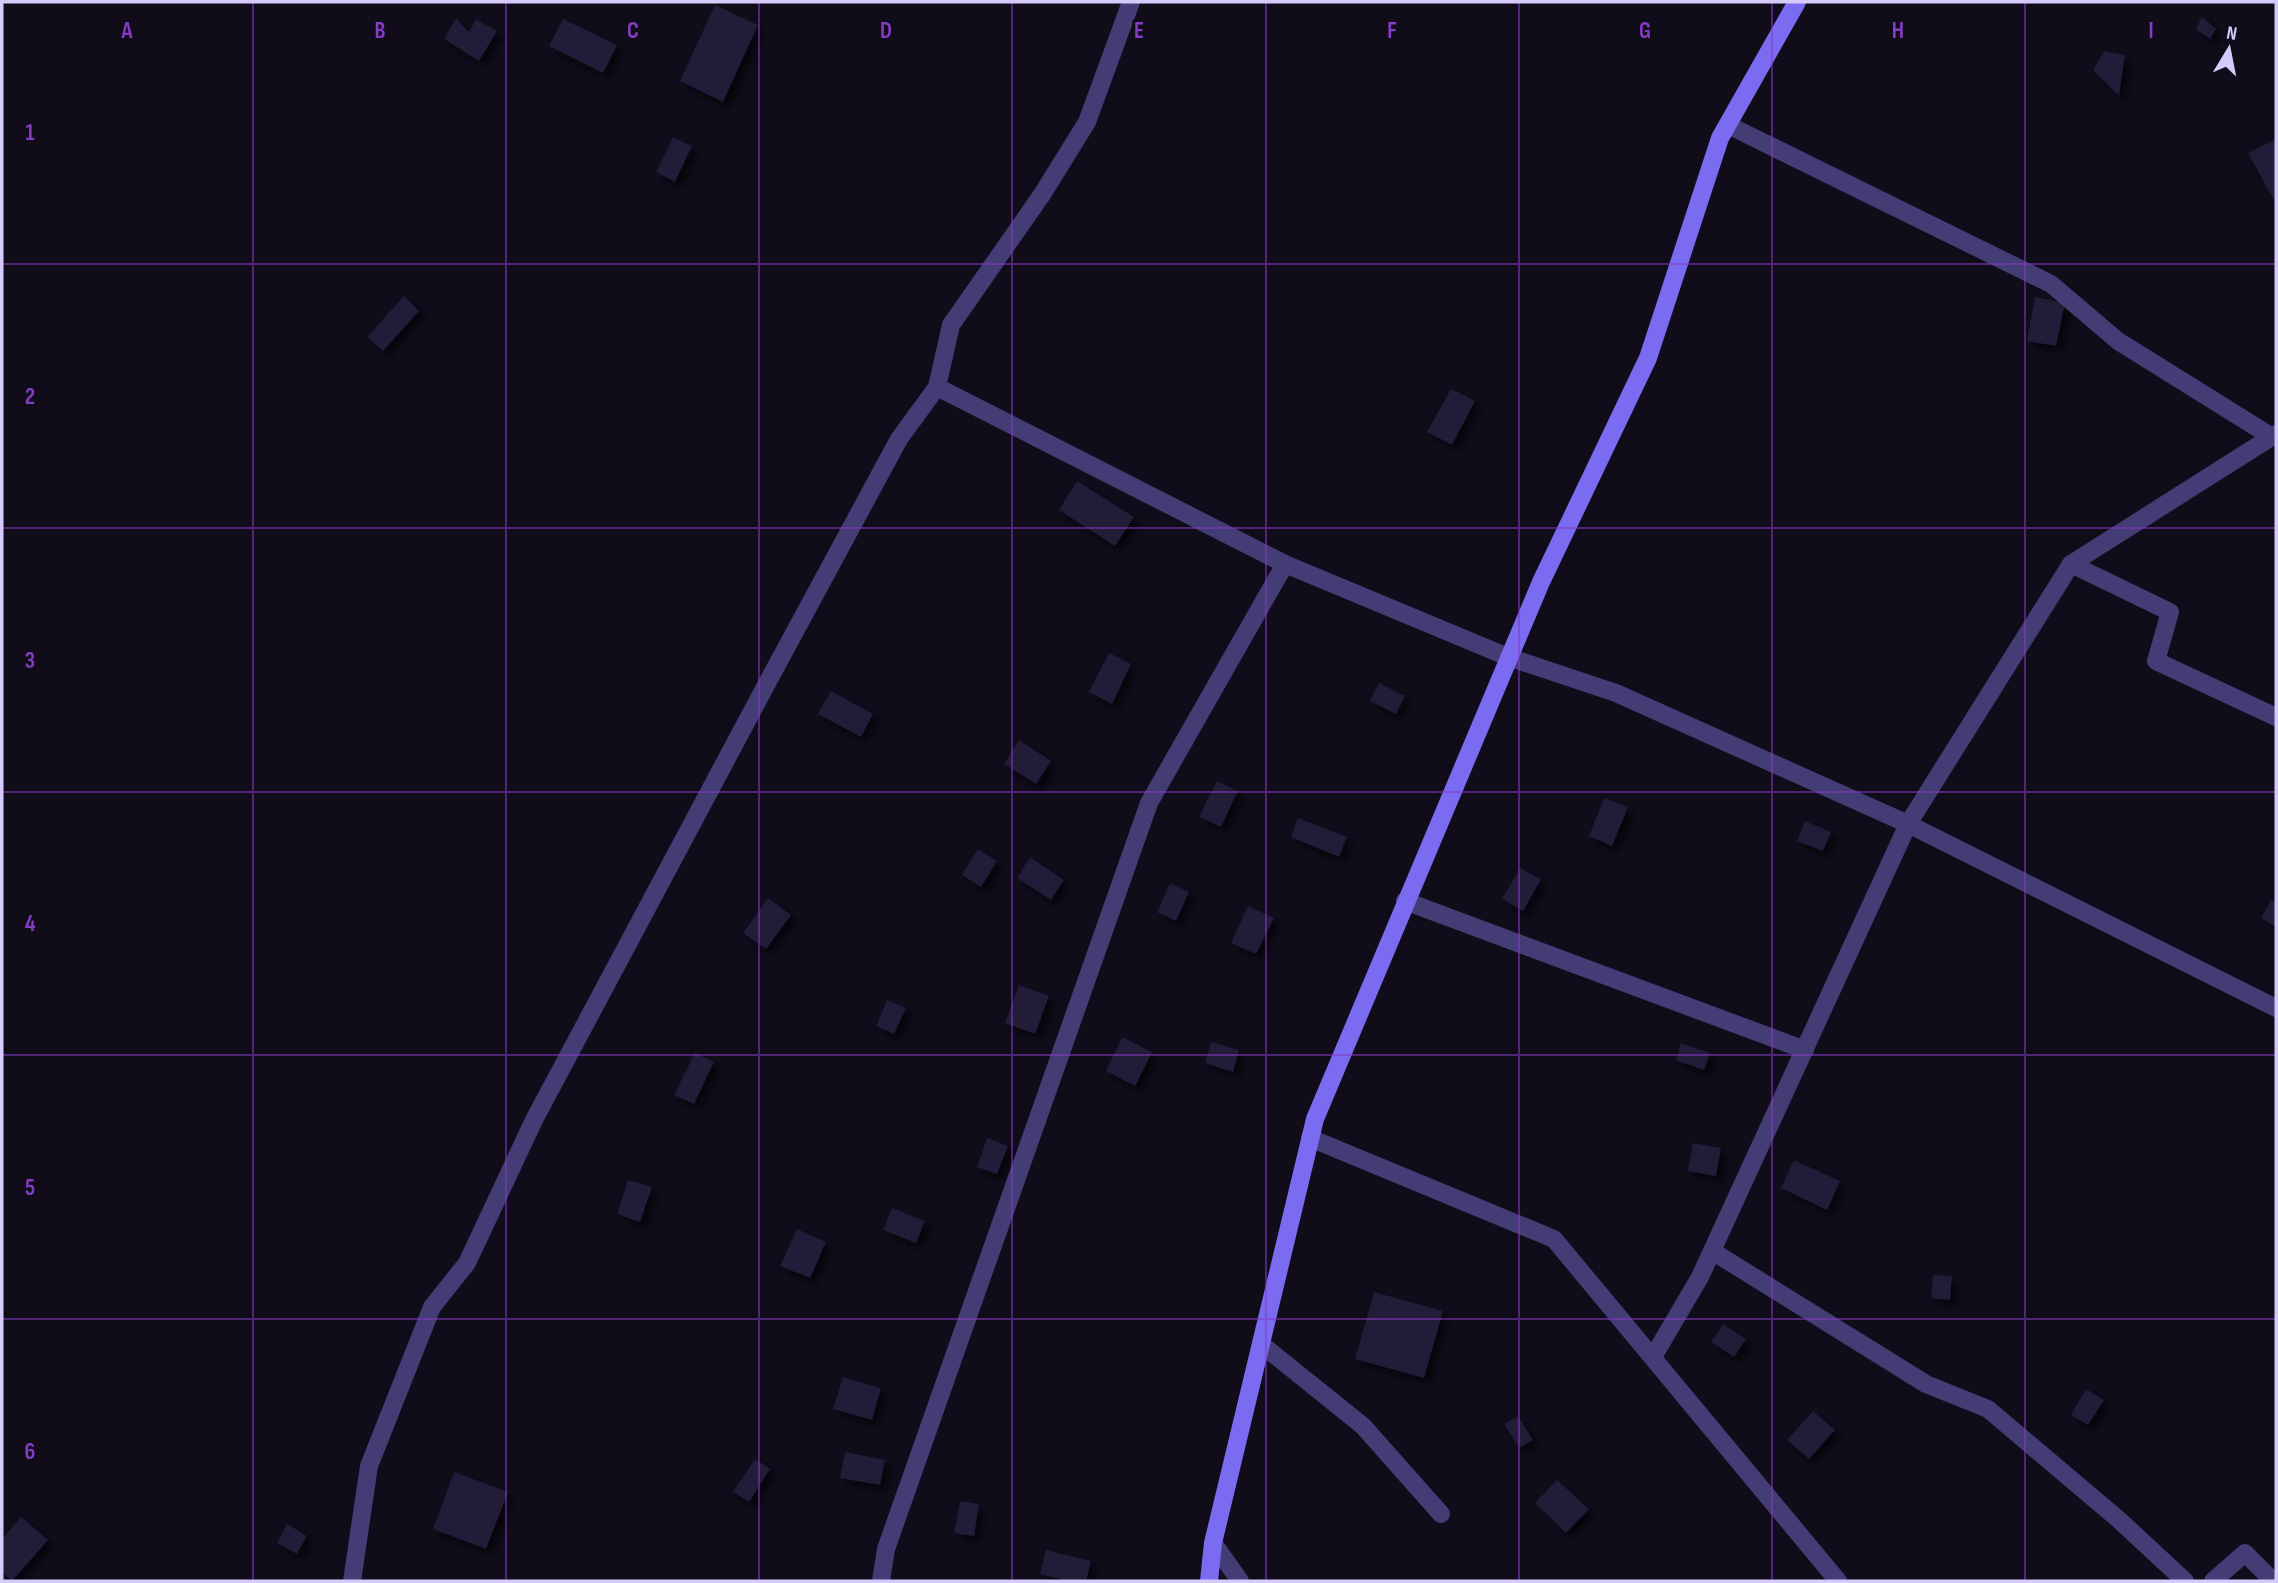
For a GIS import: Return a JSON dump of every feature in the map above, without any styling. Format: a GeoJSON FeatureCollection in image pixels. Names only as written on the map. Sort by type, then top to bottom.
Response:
{"type":"FeatureCollection","features":[{"type":"Feature","properties":{"kind":"street"},"geometry":{"type":"LineString","coordinates":[[352,1581],[369,1466],[432,1307],[467,1262],[534,1120],[765,687],[899,439],[937,387],[951,325],[1043,193],[1087,122],[1131,2]]}},
{"type":"Feature","properties":{"kind":"street"},"geometry":{"type":"LineString","coordinates":[[1209,1581],[1213,1543],[1315,1119],[1508,657],[1648,358],[1720,138],[1797,2]]}},
{"type":"Feature","properties":{"kind":"street"},"geometry":{"type":"LineString","coordinates":[[1653,1357],[1712,1251],[1908,824],[2071,564],[2274,435],[2118,341],[2051,284],[1728,125]]}},
{"type":"Feature","properties":{"kind":"street"},"geometry":{"type":"LineString","coordinates":[[937,387],[1285,564],[1508,657],[1616,693],[1908,824],[2276,1008]]}},
{"type":"Feature","properties":{"kind":"street"},"geometry":{"type":"LineString","coordinates":[[881,1581],[886,1549],[1149,803],[1285,564]]}},
{"type":"Feature","properties":{"kind":"street"},"geometry":{"type":"LineString","coordinates":[[2071,564],[2170,612],[2156,661],[2276,717]]}},
{"type":"Feature","properties":{"kind":"street"},"geometry":{"type":"LineString","coordinates":[[1405,901],[1805,1049]]}},
{"type":"Feature","properties":{"kind":"street"},"geometry":{"type":"LineString","coordinates":[[1310,1138],[1554,1239],[1838,1581]]}},
{"type":"Feature","properties":{"kind":"street"},"geometry":{"type":"LineString","coordinates":[[1712,1251],[1926,1384],[1988,1409],[2118,1519],[2185,1581]]}},
{"type":"Feature","properties":{"kind":"street"},"geometry":{"type":"LineString","coordinates":[[1261,1344],[1363,1426],[1441,1514]]}},
{"type":"Feature","properties":{"kind":"street"},"geometry":{"type":"LineString","coordinates":[[1213,1543],[1240,1581]]}},
{"type":"Feature","properties":{"kind":"street"},"geometry":{"type":"LineString","coordinates":[[2213,1581],[2245,1553],[2273,1581]]}},
{"type":"Feature","properties":{"kind":"building"},"geometry":{"type":"Polygon","coordinates":[[[715,5],[758,25],[723,102],[680,81],[715,5]]]}},
{"type":"Feature","properties":{"kind":"building"},"geometry":{"type":"Polygon","coordinates":[[[2202,17],[2216,29],[2210,39],[2196,29],[2202,17]]]}},
{"type":"Feature","properties":{"kind":"building"},"geometry":{"type":"Polygon","coordinates":[[[456,18],[469,32],[476,19],[497,31],[479,61],[444,39],[456,18]]]}},
{"type":"Feature","properties":{"kind":"building"},"geometry":{"type":"Polygon","coordinates":[[[563,19],[617,45],[603,73],[549,46],[563,19]]]}},
{"type":"Feature","properties":{"kind":"building"},"geometry":{"type":"Polygon","coordinates":[[[2104,51],[2125,55],[2119,96],[2093,70],[2104,51]]]}},
{"type":"Feature","properties":{"kind":"building"},"geometry":{"type":"Polygon","coordinates":[[[673,137],[692,146],[675,182],[656,172],[673,137]]]}},
{"type":"Feature","properties":{"kind":"building"},"geometry":{"type":"Polygon","coordinates":[[[2276,139],[2276,204],[2248,153],[2276,139]]]}},
{"type":"Feature","properties":{"kind":"building"},"geometry":{"type":"Polygon","coordinates":[[[404,296],[419,311],[383,351],[367,337],[404,296]]]}},
{"type":"Feature","properties":{"kind":"building"},"geometry":{"type":"Polygon","coordinates":[[[2035,297],[2065,303],[2056,346],[2027,341],[2035,297]]]}},
{"type":"Feature","properties":{"kind":"building"},"geometry":{"type":"Polygon","coordinates":[[[1451,389],[1475,401],[1452,445],[1427,432],[1451,389]]]}},
{"type":"Feature","properties":{"kind":"building"},"geometry":{"type":"Polygon","coordinates":[[[1077,481],[1134,517],[1115,546],[1059,510],[1077,481]]]}},
{"type":"Feature","properties":{"kind":"building"},"geometry":{"type":"Polygon","coordinates":[[[1109,653],[1131,664],[1112,704],[1089,692],[1109,653]]]}},
{"type":"Feature","properties":{"kind":"building"},"geometry":{"type":"Polygon","coordinates":[[[1379,683],[1405,696],[1396,714],[1370,701],[1379,683]]]}},
{"type":"Feature","properties":{"kind":"building"},"geometry":{"type":"Polygon","coordinates":[[[831,691],[873,714],[861,737],[818,714],[831,691]]]}},
{"type":"Feature","properties":{"kind":"building"},"geometry":{"type":"Polygon","coordinates":[[[1019,740],[1051,761],[1036,784],[1004,764],[1019,740]]]}},
{"type":"Feature","properties":{"kind":"building"},"geometry":{"type":"Polygon","coordinates":[[[1217,781],[1238,791],[1221,827],[1199,817],[1217,781]]]}},
{"type":"Feature","properties":{"kind":"building"},"geometry":{"type":"Polygon","coordinates":[[[1604,798],[1628,807],[1612,846],[1589,836],[1604,798]]]}},
{"type":"Feature","properties":{"kind":"building"},"geometry":{"type":"Polygon","coordinates":[[[1298,818],[1347,837],[1339,857],[1291,837],[1298,818]]]}},
{"type":"Feature","properties":{"kind":"building"},"geometry":{"type":"Polygon","coordinates":[[[1805,821],[1831,832],[1823,851],[1797,841],[1805,821]]]}},
{"type":"Feature","properties":{"kind":"building"},"geometry":{"type":"Polygon","coordinates":[[[978,849],[997,861],[981,887],[962,875],[978,849]]]}},
{"type":"Feature","properties":{"kind":"building"},"geometry":{"type":"Polygon","coordinates":[[[1030,857],[1064,880],[1051,900],[1017,878],[1030,857]]]}},
{"type":"Feature","properties":{"kind":"building"},"geometry":{"type":"Polygon","coordinates":[[[1520,868],[1541,879],[1523,911],[1502,899],[1520,868]]]}},
{"type":"Feature","properties":{"kind":"building"},"geometry":{"type":"Polygon","coordinates":[[[1170,883],[1189,892],[1176,921],[1157,912],[1170,883]]]}},
{"type":"Feature","properties":{"kind":"building"},"geometry":{"type":"Polygon","coordinates":[[[768,898],[791,915],[766,949],[743,933],[768,898]]]}},
{"type":"Feature","properties":{"kind":"building"},"geometry":{"type":"Polygon","coordinates":[[[2271,900],[2276,902],[2276,927],[2261,918],[2271,900]]]}},
{"type":"Feature","properties":{"kind":"building"},"geometry":{"type":"Polygon","coordinates":[[[1248,906],[1274,918],[1256,954],[1231,943],[1248,906]]]}},
{"type":"Feature","properties":{"kind":"building"},"geometry":{"type":"Polygon","coordinates":[[[1019,985],[1049,996],[1035,1034],[1005,1023],[1019,985]]]}},
{"type":"Feature","properties":{"kind":"building"},"geometry":{"type":"Polygon","coordinates":[[[887,1000],[906,1008],[894,1034],[876,1026],[887,1000]]]}},
{"type":"Feature","properties":{"kind":"building"},"geometry":{"type":"Polygon","coordinates":[[[1122,1037],[1152,1052],[1135,1086],[1106,1071],[1122,1037]]]}},
{"type":"Feature","properties":{"kind":"building"},"geometry":{"type":"Polygon","coordinates":[[[1211,1042],[1239,1050],[1233,1072],[1205,1063],[1211,1042]]]}},
{"type":"Feature","properties":{"kind":"building"},"geometry":{"type":"Polygon","coordinates":[[[1681,1043],[1710,1053],[1704,1070],[1676,1060],[1681,1043]]]}},
{"type":"Feature","properties":{"kind":"building"},"geometry":{"type":"Polygon","coordinates":[[[695,1053],[714,1062],[694,1104],[674,1095],[695,1053]]]}},
{"type":"Feature","properties":{"kind":"building"},"geometry":{"type":"Polygon","coordinates":[[[987,1138],[1008,1146],[997,1174],[977,1167],[987,1138]]]}},
{"type":"Feature","properties":{"kind":"building"},"geometry":{"type":"Polygon","coordinates":[[[1693,1143],[1721,1148],[1716,1176],[1688,1171],[1693,1143]]]}},
{"type":"Feature","properties":{"kind":"building"},"geometry":{"type":"Polygon","coordinates":[[[1794,1160],[1840,1181],[1827,1210],[1781,1188],[1794,1160]]]}},
{"type":"Feature","properties":{"kind":"building"},"geometry":{"type":"Polygon","coordinates":[[[628,1180],[652,1187],[640,1222],[617,1214],[628,1180]]]}},
{"type":"Feature","properties":{"kind":"building"},"geometry":{"type":"Polygon","coordinates":[[[892,1208],[925,1221],[916,1243],[883,1230],[892,1208]]]}},
{"type":"Feature","properties":{"kind":"building"},"geometry":{"type":"Polygon","coordinates":[[[797,1229],[826,1242],[810,1278],[780,1266],[797,1229]]]}},
{"type":"Feature","properties":{"kind":"building"},"geometry":{"type":"Polygon","coordinates":[[[1933,1275],[1952,1276],[1950,1300],[1931,1298],[1933,1275]]]}},
{"type":"Feature","properties":{"kind":"building"},"geometry":{"type":"Polygon","coordinates":[[[1374,1292],[1443,1311],[1424,1378],[1355,1359],[1374,1292]]]}},
{"type":"Feature","properties":{"kind":"building"},"geometry":{"type":"Polygon","coordinates":[[[1723,1324],[1746,1339],[1734,1357],[1711,1342],[1723,1324]]]}},
{"type":"Feature","properties":{"kind":"building"},"geometry":{"type":"Polygon","coordinates":[[[843,1377],[881,1388],[872,1420],[833,1409],[843,1377]]]}},
{"type":"Feature","properties":{"kind":"building"},"geometry":{"type":"Polygon","coordinates":[[[2086,1389],[2104,1400],[2088,1425],[2071,1415],[2086,1389]]]}},
{"type":"Feature","properties":{"kind":"building"},"geometry":{"type":"Polygon","coordinates":[[[1813,1411],[1835,1430],[1809,1459],[1787,1440],[1813,1411]]]}},
{"type":"Feature","properties":{"kind":"building"},"geometry":{"type":"Polygon","coordinates":[[[1518,1416],[1533,1440],[1519,1448],[1504,1424],[1518,1416]]]}},
{"type":"Feature","properties":{"kind":"building"},"geometry":{"type":"Polygon","coordinates":[[[845,1452],[885,1460],[880,1485],[840,1478],[845,1452]]]}},
{"type":"Feature","properties":{"kind":"building"},"geometry":{"type":"Polygon","coordinates":[[[755,1459],[770,1469],[749,1502],[733,1492],[755,1459]]]}},
{"type":"Feature","properties":{"kind":"building"},"geometry":{"type":"Polygon","coordinates":[[[454,1472],[508,1492],[486,1549],[433,1529],[454,1472]]]}},
{"type":"Feature","properties":{"kind":"building"},"geometry":{"type":"Polygon","coordinates":[[[1557,1480],[1589,1509],[1566,1533],[1535,1503],[1557,1480]]]}},
{"type":"Feature","properties":{"kind":"building"},"geometry":{"type":"Polygon","coordinates":[[[960,1501],[979,1504],[974,1536],[954,1533],[960,1501]]]}},
{"type":"Feature","properties":{"kind":"building"},"geometry":{"type":"Polygon","coordinates":[[[21,1517],[48,1540],[12,1581],[2,1572],[2,1539],[21,1517]]]}},
{"type":"Feature","properties":{"kind":"building"},"geometry":{"type":"Polygon","coordinates":[[[287,1524],[307,1536],[297,1554],[277,1543],[287,1524]]]}},
{"type":"Feature","properties":{"kind":"building"},"geometry":{"type":"Polygon","coordinates":[[[1046,1550],[1091,1561],[1086,1581],[1069,1581],[1040,1574],[1046,1550]]]}}]}
